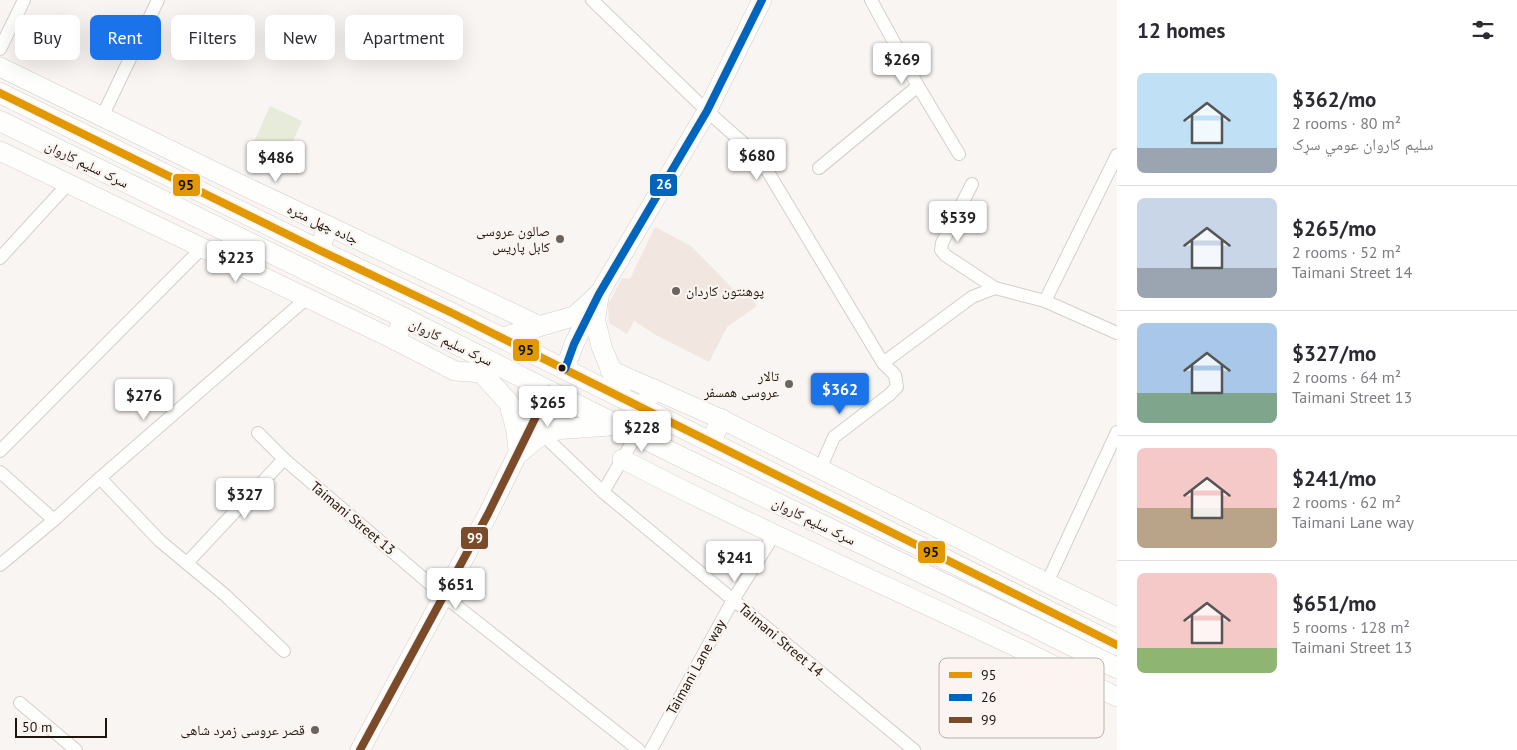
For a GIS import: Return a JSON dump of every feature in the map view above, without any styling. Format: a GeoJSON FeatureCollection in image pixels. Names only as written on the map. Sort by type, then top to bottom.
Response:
{"type":"FeatureCollection","features":[{"type":"Feature","properties":{"kind":"main road"},"geometry":{"type":"LineString","coordinates":[[0,93],[565,369],[1117,645]]}},
{"type":"Feature","properties":{"kind":"main road"},"geometry":{"type":"LineString","coordinates":[[19,130],[30,107]]}},
{"type":"Feature","properties":{"kind":"main road","name":"سرک سلیم کاروان"},"geometry":{"type":"LineString","coordinates":[[0,121],[404,318],[483,366],[548,390],[677,455],[1097,658]]}},
{"type":"Feature","properties":{"kind":"main road"},"geometry":{"type":"LineString","coordinates":[[319,250],[328,226]]}},
{"type":"Feature","properties":{"kind":"main road"},"geometry":{"type":"LineString","coordinates":[[502,338],[575,316],[599,294]]}},
{"type":"Feature","properties":{"kind":"main road"},"geometry":{"type":"LineString","coordinates":[[599,294],[594,320],[610,370],[623,398]]}},
{"type":"Feature","properties":{"kind":"main road"},"geometry":{"type":"LineString","coordinates":[[395,340],[404,318]]}},
{"type":"Feature","properties":{"kind":"main road"},"geometry":{"type":"LineString","coordinates":[[483,366],[509,404],[516,428],[519,453]]}},
{"type":"Feature","properties":{"kind":"main road"},"geometry":{"type":"LineString","coordinates":[[643,408],[654,388]]}},
{"type":"Feature","properties":{"kind":"main road"},"geometry":{"type":"LineString","coordinates":[[711,442],[721,419]]}},
{"type":"Feature","properties":{"kind":"main road"},"geometry":{"type":"LineString","coordinates":[[519,453],[542,434],[560,429],[619,425]]}},
{"type":"Feature","properties":{"kind":"main road","name":"سرک سلیم کاروان"},"geometry":{"type":"LineString","coordinates":[[1104,662],[1117,668]]}},
{"type":"Feature","properties":{"kind":"street"},"geometry":{"type":"LineString","coordinates":[[0,49],[24,0]]}},
{"type":"Feature","properties":{"kind":"street"},"geometry":{"type":"LineString","coordinates":[[102,117],[158,0]]}},
{"type":"Feature","properties":{"kind":"street"},"geometry":{"type":"LineString","coordinates":[[592,0],[707,111],[759,157],[883,363],[895,375],[897,387],[834,438],[820,469]]}},
{"type":"Feature","properties":{"kind":"street"},"geometry":{"type":"LineString","coordinates":[[565,369],[574,344],[599,294],[707,111],[762,0]]}},
{"type":"Feature","properties":{"kind":"street"},"geometry":{"type":"LineString","coordinates":[[871,0],[918,86],[959,154]]}},
{"type":"Feature","properties":{"kind":"street","name":"جاده چهل متره"},"geometry":{"type":"LineString","coordinates":[[0,67],[328,226],[540,326]]}},
{"type":"Feature","properties":{"kind":"street"},"geometry":{"type":"LineString","coordinates":[[819,168],[918,86]]}},
{"type":"Feature","properties":{"kind":"street"},"geometry":{"type":"LineString","coordinates":[[0,151],[395,340],[455,371],[483,366]]}},
{"type":"Feature","properties":{"kind":"street"},"geometry":{"type":"LineString","coordinates":[[1045,301],[1117,155]]}},
{"type":"Feature","properties":{"kind":"street"},"geometry":{"type":"LineString","coordinates":[[0,258],[68,184]]}},
{"type":"Feature","properties":{"kind":"street"},"geometry":{"type":"LineString","coordinates":[[972,184],[942,243],[941,250],[945,255],[995,288],[1045,301],[1117,333]]}},
{"type":"Feature","properties":{"kind":"street"},"geometry":{"type":"LineString","coordinates":[[0,451],[202,248]]}},
{"type":"Feature","properties":{"kind":"street"},"geometry":{"type":"LineString","coordinates":[[883,363],[972,297],[995,288]]}},
{"type":"Feature","properties":{"kind":"street"},"geometry":{"type":"LineString","coordinates":[[0,565],[307,298]]}},
{"type":"Feature","properties":{"kind":"street"},"geometry":{"type":"LineString","coordinates":[[610,370],[721,419],[1117,617]]}},
{"type":"Feature","properties":{"kind":"street"},"geometry":{"type":"LineString","coordinates":[[360,750],[519,453],[548,390]]}},
{"type":"Feature","properties":{"kind":"street"},"geometry":{"type":"LineString","coordinates":[[1047,583],[1117,432]]}},
{"type":"Feature","properties":{"kind":"street","name":"Taimani Street 13"},"geometry":{"type":"LineString","coordinates":[[258,433],[284,459],[444,596],[639,750]]}},
{"type":"Feature","properties":{"kind":"street","name":"Taimani Street 14"},"geometry":{"type":"LineString","coordinates":[[542,434],[603,492],[914,750]]}},
{"type":"Feature","properties":{"kind":"street"},"geometry":{"type":"LineString","coordinates":[[603,492],[637,434]]}},
{"type":"Feature","properties":{"kind":"street"},"geometry":{"type":"LineString","coordinates":[[622,458],[774,535],[1039,658]]}},
{"type":"Feature","properties":{"kind":"street"},"geometry":{"type":"LineString","coordinates":[[186,563],[284,459]]}},
{"type":"Feature","properties":{"kind":"street"},"geometry":{"type":"LineString","coordinates":[[0,472],[54,520]]}},
{"type":"Feature","properties":{"kind":"street"},"geometry":{"type":"LineString","coordinates":[[100,478],[160,541],[225,595],[284,651]]}},
{"type":"Feature","properties":{"kind":"street","name":"Taimani Lane way"},"geometry":{"type":"LineString","coordinates":[[651,750],[733,600],[774,535]]}},
{"type":"Feature","properties":{"kind":"street"},"geometry":{"type":"LineString","coordinates":[[1104,690],[1117,696]]}},
{"type":"Feature","properties":{"kind":"street"},"geometry":{"type":"LineString","coordinates":[[20,703],[76,750]]}},
{"type":"Feature","properties":{"kind":"shaded area","name":"پوهنتون کاردان"},"geometry":{"type":"Polygon","coordinates":[[[655,227],[691,246],[743,299],[750,297],[757,306],[727,327],[709,362],[656,335],[634,321],[627,334],[609,323],[608,305],[622,278],[630,279],[655,227]]]}},
{"type":"Feature","properties":{"kind":"green space"},"geometry":{"type":"Polygon","coordinates":[[[270,106],[302,121],[286,156],[254,142],[270,106]]]}},
{"type":"Feature","properties":{"kind":"transit line","name":"26"},"geometry":{"type":"LineString","coordinates":[[565,369],[574,344],[599,294],[707,111],[762,0]]}},
{"type":"Feature","properties":{"kind":"transit line","name":"95"},"geometry":{"type":"LineString","coordinates":[[0,93],[319,250],[450,312],[1117,645]]}},
{"type":"Feature","properties":{"kind":"transit line","name":"99"},"geometry":{"type":"LineString","coordinates":[[360,750],[488,514],[549,390]]}},
{"type":"Feature","properties":{"kind":"place","name":"صالون عروسی کابل پاریس"},"geometry":{"type":"Point","coordinates":[560,239]}},
{"type":"Feature","properties":{"kind":"place","name":"پوهنتون کاردان"},"geometry":{"type":"Point","coordinates":[676,291]}},
{"type":"Feature","properties":{"kind":"place","name":"تالار عروسی همسفر"},"geometry":{"type":"Point","coordinates":[789,384]}},
{"type":"Feature","properties":{"kind":"place","name":"قصر عروسی زمرد شاهی"},"geometry":{"type":"Point","coordinates":[315,730]}}]}
